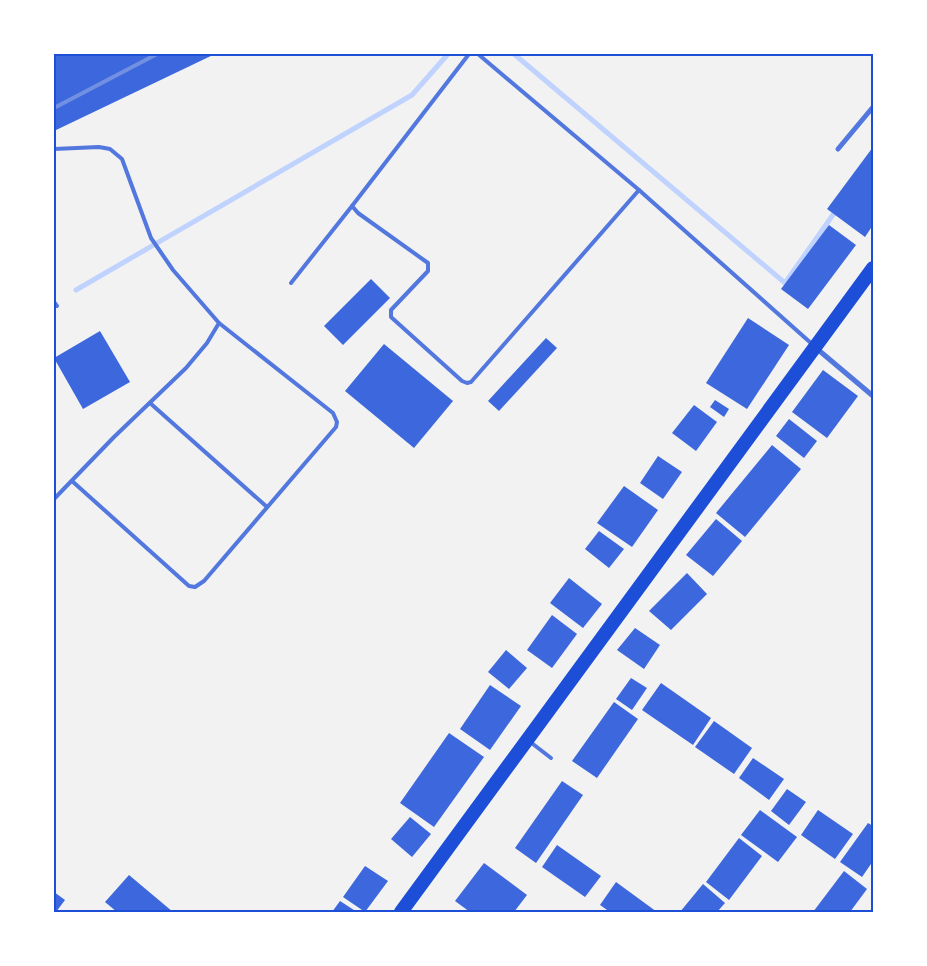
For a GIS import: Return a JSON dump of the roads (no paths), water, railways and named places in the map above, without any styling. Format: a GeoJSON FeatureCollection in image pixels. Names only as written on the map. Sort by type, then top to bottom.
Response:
{"type":"FeatureCollection","features":[{"type":"Feature","properties":{"kind":"highway"},"geometry":{"type":"LineString","coordinates":[[401,912],[526,740],[866,282],[873,268]]}},
{"type":"Feature","properties":{"kind":"street"},"geometry":{"type":"LineString","coordinates":[[838,149],[873,107]]}},
{"type":"Feature","properties":{"kind":"street"},"geometry":{"type":"LineString","coordinates":[[816,348],[873,396]]}},
{"type":"Feature","properties":{"kind":"lane"},"geometry":{"type":"LineString","coordinates":[[291,283],[469,54]]}},
{"type":"Feature","properties":{"kind":"lane"},"geometry":{"type":"LineString","coordinates":[[478,54],[639,190],[816,348]]}},
{"type":"Feature","properties":{"kind":"lane"},"geometry":{"type":"LineString","coordinates":[[54,149],[99,147],[110,149],[122,159],[151,238],[173,270],[219,323],[333,413],[337,422],[336,427],[204,581],[195,587],[189,586],[72,481]]}},
{"type":"Feature","properties":{"kind":"lane"},"geometry":{"type":"LineString","coordinates":[[352,206],[358,214],[428,263],[428,271],[391,310],[391,317],[462,381],[469,383],[639,190]]}},
{"type":"Feature","properties":{"kind":"lane"},"geometry":{"type":"LineString","coordinates":[[54,302],[57,306]]}},
{"type":"Feature","properties":{"kind":"lane"},"geometry":{"type":"LineString","coordinates":[[54,498],[196,357],[219,323]]}},
{"type":"Feature","properties":{"kind":"lane"},"geometry":{"type":"LineString","coordinates":[[150,403],[267,507]]}},
{"type":"Feature","properties":{"kind":"lane"},"geometry":{"type":"LineString","coordinates":[[526,740],[551,758]]}},
{"type":"Feature","properties":{"kind":"waterway"},"geometry":{"type":"LineString","coordinates":[[76,290],[412,95],[448,54]]}},
{"type":"Feature","properties":{"kind":"waterway"},"geometry":{"type":"LineString","coordinates":[[514,54],[785,283],[837,209]]}},
{"type":"Feature","properties":{"kind":"railway"},"geometry":{"type":"LineString","coordinates":[[54,108],[157,54]]}}]}
